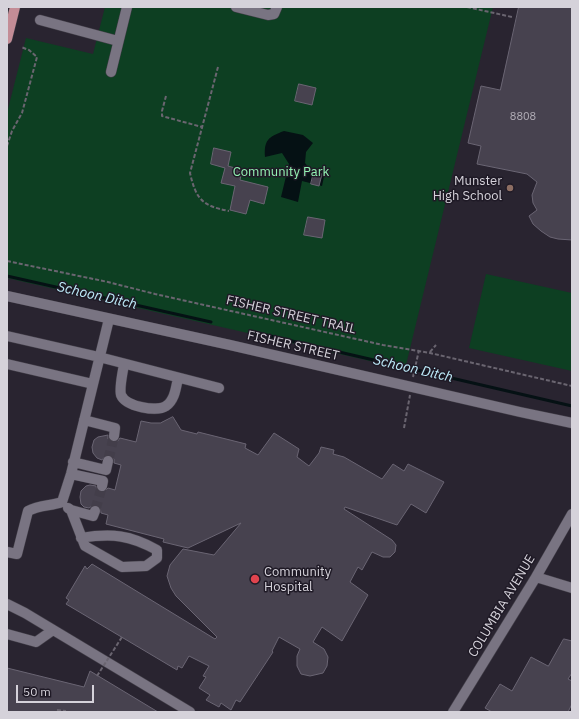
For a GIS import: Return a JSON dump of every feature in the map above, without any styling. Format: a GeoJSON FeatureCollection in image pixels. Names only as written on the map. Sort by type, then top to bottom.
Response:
{"type":"FeatureCollection","features":[{"type":"Feature","properties":{"kind":"main road"},"geometry":{"type":"LineString","coordinates":[[7,39],[15,7]]}},
{"type":"Feature","properties":{"kind":"street"},"geometry":{"type":"LineString","coordinates":[[111,72],[127,7]]}},
{"type":"Feature","properties":{"kind":"street"},"geometry":{"type":"LineString","coordinates":[[236,7],[268,15],[274,14],[277,7]]}},
{"type":"Feature","properties":{"kind":"street"},"geometry":{"type":"LineString","coordinates":[[40,20],[118,41]]}},
{"type":"Feature","properties":{"kind":"street","name":"FISHER STREET"},"geometry":{"type":"LineString","coordinates":[[7,296],[572,423]]}},
{"type":"Feature","properties":{"kind":"street"},"geometry":{"type":"LineString","coordinates":[[62,502],[71,474],[109,319]]}},
{"type":"Feature","properties":{"kind":"street"},"geometry":{"type":"LineString","coordinates":[[7,336],[219,388]]}},
{"type":"Feature","properties":{"kind":"street"},"geometry":{"type":"LineString","coordinates":[[7,364],[93,384]]}},
{"type":"Feature","properties":{"kind":"street"},"geometry":{"type":"LineString","coordinates":[[124,364],[121,388],[122,395],[126,400],[137,406],[157,409],[167,406],[173,398],[178,378]]}},
{"type":"Feature","properties":{"kind":"street"},"geometry":{"type":"LineString","coordinates":[[84,420],[115,428],[114,436]]}},
{"type":"Feature","properties":{"kind":"street"},"geometry":{"type":"LineString","coordinates":[[73,462],[106,470],[108,461]]}},
{"type":"Feature","properties":{"kind":"street"},"geometry":{"type":"LineString","coordinates":[[71,474],[103,481],[102,486]]}},
{"type":"Feature","properties":{"kind":"street"},"geometry":{"type":"LineString","coordinates":[[62,502],[71,510],[93,516],[95,511]]}},
{"type":"Feature","properties":{"kind":"street"},"geometry":{"type":"LineString","coordinates":[[7,552],[17,554],[28,511],[36,507],[51,506],[62,502]]}},
{"type":"Feature","properties":{"kind":"street"},"geometry":{"type":"LineString","coordinates":[[71,510],[81,538],[85,546],[122,567],[146,566],[157,558],[157,550],[141,542],[113,535],[81,538]]}},
{"type":"Feature","properties":{"kind":"street","name":"COLUMBIA AVENUE"},"geometry":{"type":"LineString","coordinates":[[453,712],[536,577],[572,514]]}},
{"type":"Feature","properties":{"kind":"street"},"geometry":{"type":"LineString","coordinates":[[536,577],[572,588]]}},
{"type":"Feature","properties":{"kind":"street"},"geometry":{"type":"LineString","coordinates":[[7,604],[190,712]]}},
{"type":"Feature","properties":{"kind":"street"},"geometry":{"type":"LineString","coordinates":[[7,634],[36,642],[53,630]]}},
{"type":"Feature","properties":{"kind":"path"},"geometry":{"type":"LineString","coordinates":[[467,7],[512,17]]}},
{"type":"Feature","properties":{"kind":"path"},"geometry":{"type":"LineString","coordinates":[[7,146],[12,131],[22,113],[37,57],[29,50],[21,47]]}},
{"type":"Feature","properties":{"kind":"path"},"geometry":{"type":"LineString","coordinates":[[218,66],[190,173],[194,188],[200,200],[211,206],[230,211]]}},
{"type":"Feature","properties":{"kind":"path"},"geometry":{"type":"LineString","coordinates":[[166,96],[162,116],[202,127]]}},
{"type":"Feature","properties":{"kind":"path","name":"FISHER STREET TRAIL"},"geometry":{"type":"LineString","coordinates":[[7,261],[108,282],[155,294],[383,345],[430,352],[572,386]]}},
{"type":"Feature","properties":{"kind":"path"},"geometry":{"type":"LineString","coordinates":[[430,352],[436,345]]}},
{"type":"Feature","properties":{"kind":"path"},"geometry":{"type":"LineString","coordinates":[[404,428],[419,350]]}},
{"type":"Feature","properties":{"kind":"path"},"geometry":{"type":"LineString","coordinates":[[98,676],[122,637]]}},
{"type":"Feature","properties":{"kind":"path"},"geometry":{"type":"LineString","coordinates":[[57,710],[66,712]]}},
{"type":"Feature","properties":{"kind":"green space","name":"Community Park"},"geometry":{"type":"Polygon","coordinates":[[[105,7],[493,7],[405,369],[7,278],[7,113],[26,38],[93,54],[105,7]]]}},
{"type":"Feature","properties":{"kind":"green space"},"geometry":{"type":"Polygon","coordinates":[[[486,274],[572,293],[572,371],[469,348],[486,274]]]}},
{"type":"Feature","properties":{"kind":"shaded area"},"geometry":{"type":"Polygon","coordinates":[[[284,131],[303,135],[313,143],[306,152],[305,163],[310,169],[325,172],[322,186],[302,181],[298,202],[281,197],[289,164],[282,153],[265,157],[265,147],[268,140],[274,135],[284,131]]]}},
{"type":"Feature","properties":{"kind":"building","name":"Munster High School"},"geometry":{"type":"Polygon","coordinates":[[[519,7],[572,7],[572,240],[550,237],[533,224],[529,216],[537,210],[533,203],[532,195],[537,182],[527,174],[477,164],[481,146],[468,143],[481,86],[500,90],[519,7]]]}},
{"type":"Feature","properties":{"kind":"building"},"geometry":{"type":"Polygon","coordinates":[[[299,84],[316,88],[312,105],[295,101],[299,84]]]}},
{"type":"Feature","properties":{"kind":"building"},"geometry":{"type":"Polygon","coordinates":[[[214,148],[231,152],[228,166],[242,170],[240,180],[268,187],[264,204],[250,200],[246,214],[230,210],[235,186],[221,183],[225,168],[211,164],[214,148]]]}},
{"type":"Feature","properties":{"kind":"building"},"geometry":{"type":"Polygon","coordinates":[[[314,172],[322,174],[319,186],[311,184],[314,172]]]}},
{"type":"Feature","properties":{"kind":"building"},"geometry":{"type":"Polygon","coordinates":[[[308,217],[325,220],[322,238],[304,235],[308,217]]]}},
{"type":"Feature","properties":{"kind":"building"},"geometry":{"type":"Polygon","coordinates":[[[173,417],[181,430],[197,434],[198,432],[246,444],[245,448],[258,455],[274,433],[299,449],[297,457],[309,466],[319,453],[321,447],[334,450],[333,454],[344,457],[382,479],[393,464],[404,471],[408,464],[444,482],[426,513],[411,504],[397,525],[345,507],[344,509],[392,540],[396,545],[395,552],[390,557],[383,557],[372,552],[362,570],[358,567],[350,582],[368,595],[342,641],[322,627],[313,642],[324,649],[328,657],[327,666],[323,673],[310,676],[301,674],[297,666],[297,656],[300,649],[279,637],[272,651],[273,652],[240,702],[236,700],[231,710],[221,703],[219,707],[206,700],[210,695],[199,688],[206,677],[203,676],[209,666],[189,656],[182,668],[178,666],[177,670],[66,604],[69,600],[66,598],[85,566],[87,569],[92,564],[215,639],[217,637],[176,596],[171,588],[167,576],[170,565],[183,549],[214,555],[241,523],[188,548],[163,542],[164,539],[106,524],[108,515],[101,513],[100,507],[94,505],[89,508],[84,507],[81,504],[81,491],[86,486],[96,486],[97,491],[101,492],[104,492],[108,488],[115,490],[121,465],[114,463],[114,459],[110,455],[106,455],[102,460],[97,458],[93,453],[92,447],[94,440],[98,437],[108,435],[108,439],[113,442],[117,442],[120,438],[136,442],[141,421],[160,423],[173,417]]]}},
{"type":"Feature","properties":{"kind":"building"},"geometry":{"type":"Polygon","coordinates":[[[564,639],[572,641],[572,673],[568,679],[572,681],[572,704],[568,712],[492,712],[485,708],[500,684],[512,691],[531,657],[548,666],[564,639]]]}},
{"type":"Feature","properties":{"kind":"building"},"geometry":{"type":"Polygon","coordinates":[[[7,668],[84,687],[90,671],[158,712],[7,712],[7,668]]]}},
{"type":"Feature","properties":{"kind":"waterway","name":"Schoon Ditch"},"geometry":{"type":"LineString","coordinates":[[7,276],[211,322]]}},
{"type":"Feature","properties":{"kind":"waterway","name":"Schoon Ditch"},"geometry":{"type":"LineString","coordinates":[[253,332],[572,406]]}},
{"type":"Feature","properties":{"kind":"tunnel"},"geometry":{"type":"LineString","coordinates":[[108,461],[114,436]]}},
{"type":"Feature","properties":{"kind":"tunnel"},"geometry":{"type":"LineString","coordinates":[[95,511],[102,486]]}},
{"type":"Feature","properties":{"kind":"place","name":"Munster High School"},"geometry":{"type":"Point","coordinates":[510,188]}},
{"type":"Feature","properties":{"kind":"place","name":"Community Hospital"},"geometry":{"type":"Point","coordinates":[255,579]}}]}
